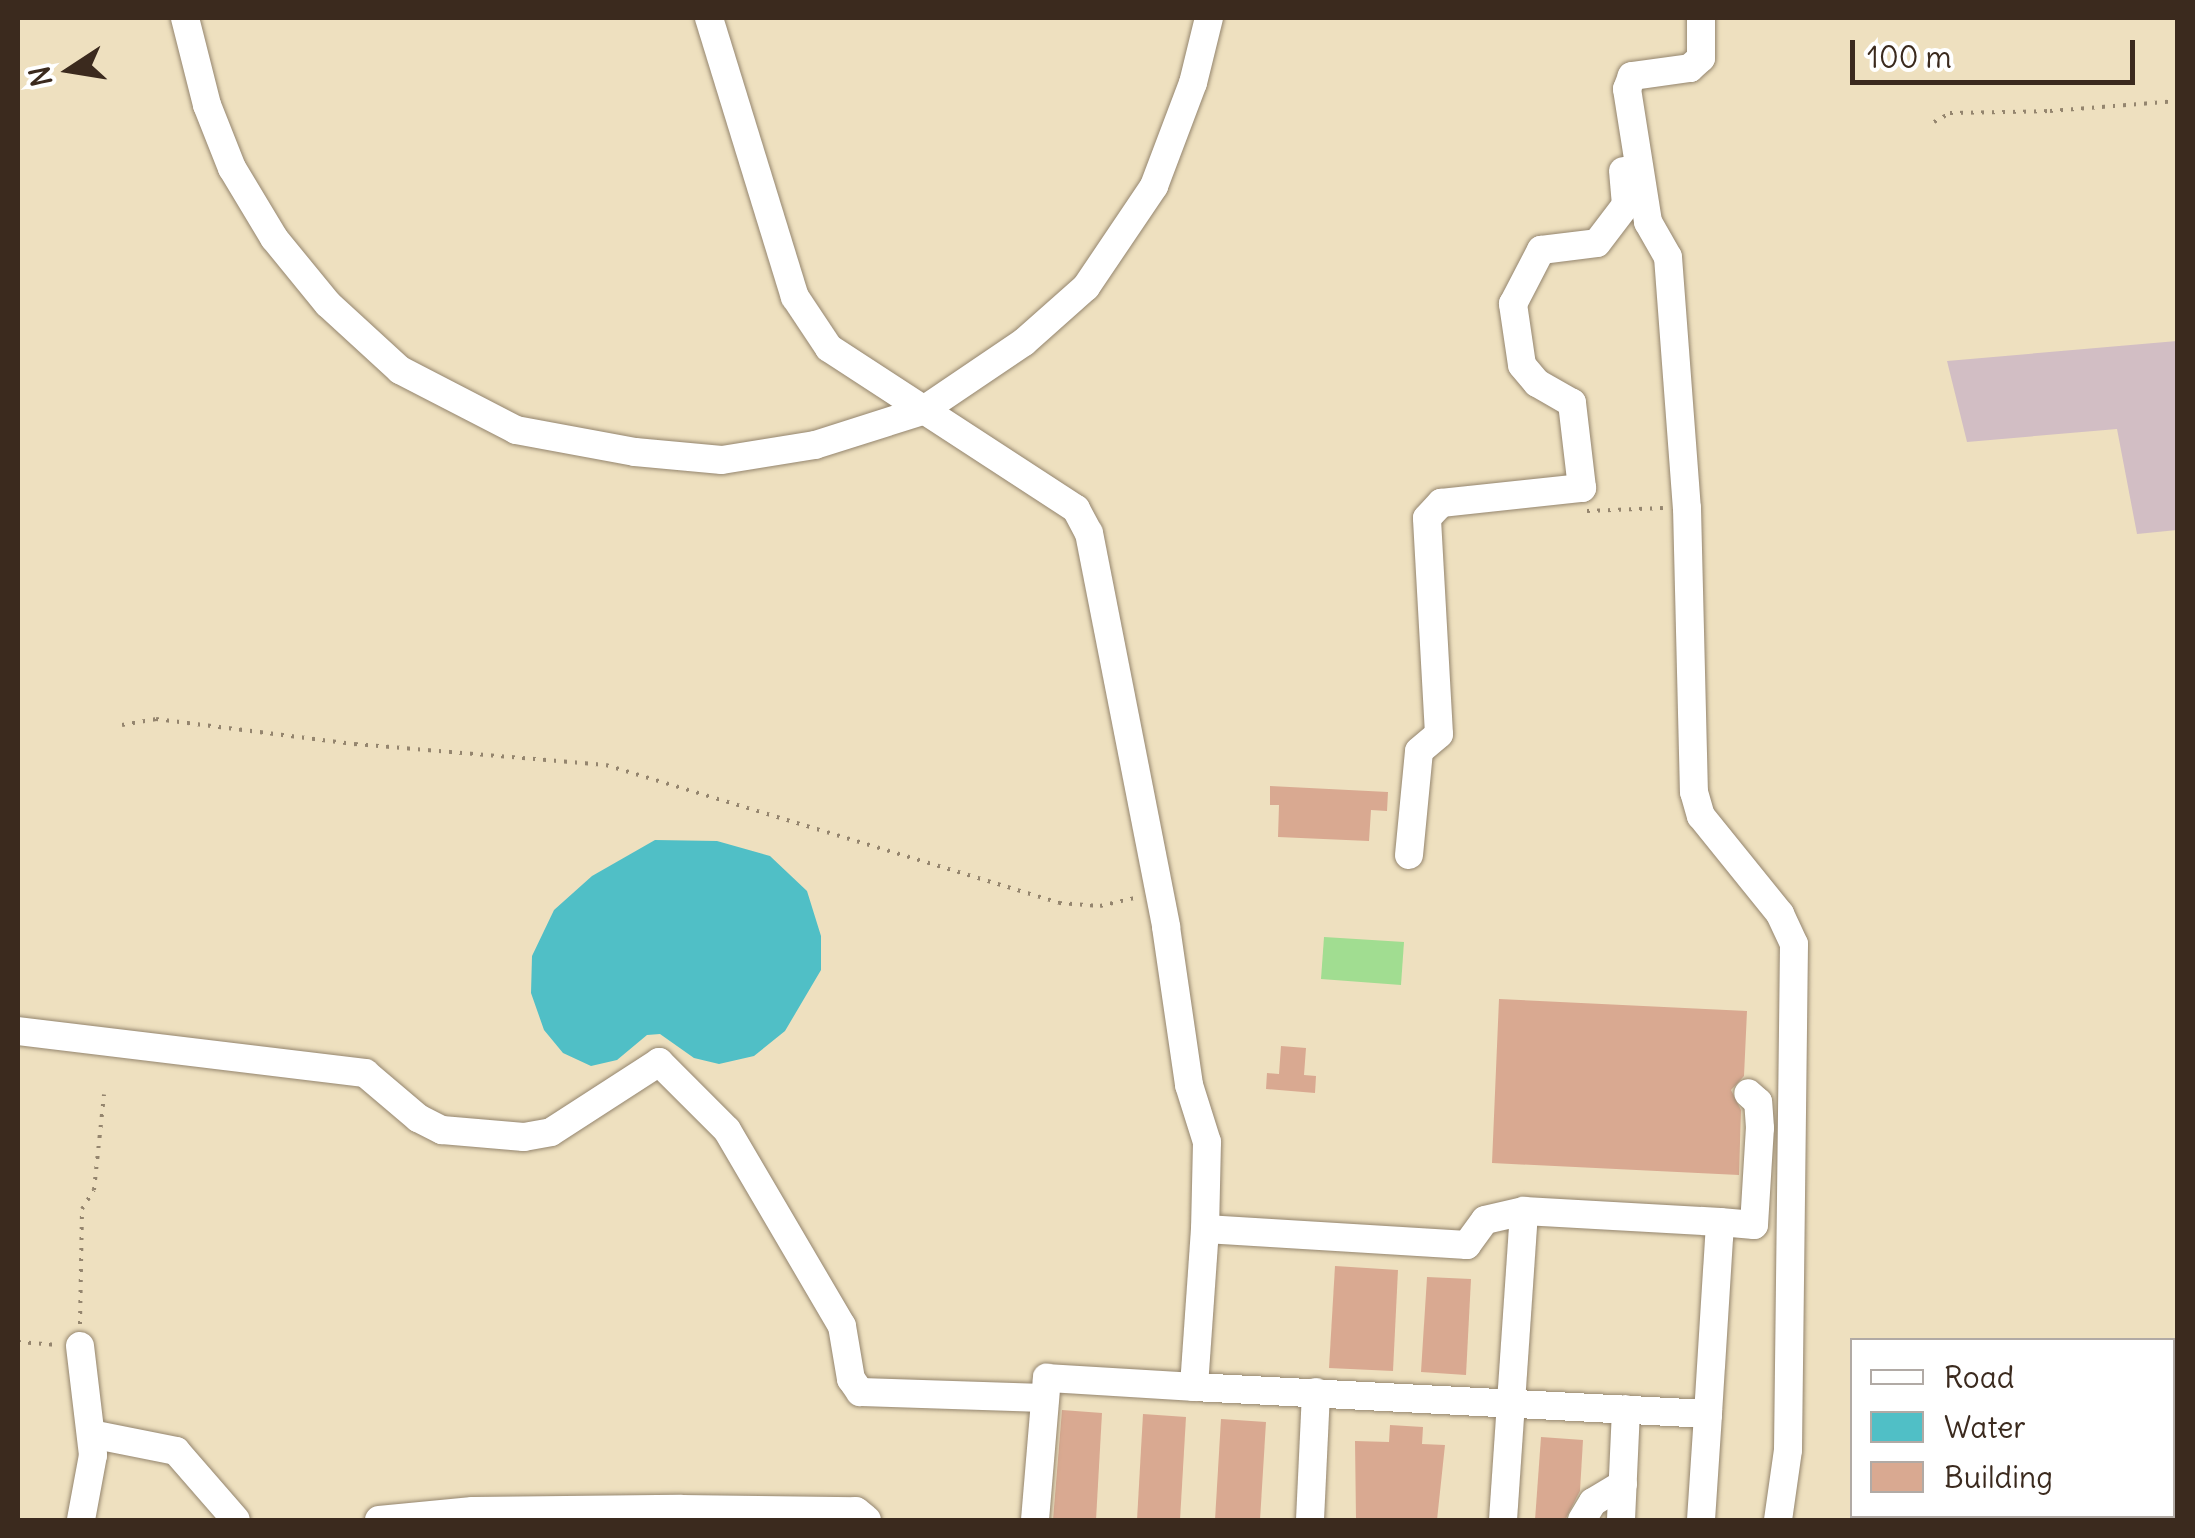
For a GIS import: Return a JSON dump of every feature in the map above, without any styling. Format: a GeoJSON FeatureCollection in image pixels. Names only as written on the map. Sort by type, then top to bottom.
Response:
{"type":"FeatureCollection","features":[{"type":"Feature","properties":{"kind":"street"},"geometry":{"type":"LineString","coordinates":[[184,18],[207,105],[232,168],[274,238],[328,304],[400,370],[516,430],[634,452],[722,460],[815,445],[922,410],[1024,342],[1086,287],[1154,186],[1194,83],[1209,18]]}},
{"type":"Feature","properties":{"kind":"street"},"geometry":{"type":"LineString","coordinates":[[709,18],[795,297],[829,348],[1076,509],[1090,532],[1160,893],[1189,1085],[1206,1142],[1194,1387]]}},
{"type":"Feature","properties":{"kind":"street"},"geometry":{"type":"LineString","coordinates":[[1410,855],[1419,751],[1439,734],[1427,518],[1440,504],[1582,488],[1572,403],[1537,383],[1522,365],[1513,304],[1541,250],[1597,243],[1626,205],[1614,77],[1626,63],[1677,56],[1683,49],[1683,18]]}},
{"type":"Feature","properties":{"kind":"street"},"geometry":{"type":"LineString","coordinates":[[1701,18],[1700,58],[1690,68],[1632,76],[1627,89],[1648,222],[1668,258],[1688,508],[1694,792],[1701,816],[1780,914],[1794,944],[1788,1450],[1778,1520]]}},
{"type":"Feature","properties":{"kind":"street"},"geometry":{"type":"LineString","coordinates":[[18,1030],[365,1073],[418,1118],[442,1130],[524,1138],[551,1132],[658,1062],[727,1130],[842,1326],[851,1379],[860,1392],[1045,1398]]}},
{"type":"Feature","properties":{"kind":"street"},"geometry":{"type":"LineString","coordinates":[[1204,1228],[1467,1245],[1484,1220],[1524,1210],[1754,1225],[1760,1128],[1758,1102],[1748,1093]]}},
{"type":"Feature","properties":{"kind":"street"},"geometry":{"type":"LineString","coordinates":[[1503,1520],[1524,1210]]}},
{"type":"Feature","properties":{"kind":"street"},"geometry":{"type":"LineString","coordinates":[[1701,1520],[1720,1222]]}},
{"type":"Feature","properties":{"kind":"street"},"geometry":{"type":"LineString","coordinates":[[80,1346],[93,1455],[81,1520]]}},
{"type":"Feature","properties":{"kind":"street"},"geometry":{"type":"LineString","coordinates":[[1034,1520],[1047,1378],[1708,1414]]}},
{"type":"Feature","properties":{"kind":"street"},"geometry":{"type":"LineString","coordinates":[[1310,1520],[1316,1392]]}},
{"type":"Feature","properties":{"kind":"street"},"geometry":{"type":"LineString","coordinates":[[1622,1520],[1626,1409]]}},
{"type":"Feature","properties":{"kind":"street"},"geometry":{"type":"LineString","coordinates":[[91,1434],[176,1451],[236,1520]]}},
{"type":"Feature","properties":{"kind":"street"},"geometry":{"type":"LineString","coordinates":[[1582,1520],[1594,1502],[1623,1484]]}},
{"type":"Feature","properties":{"kind":"street"},"geometry":{"type":"LineString","coordinates":[[382,1520],[473,1512],[503,1517],[856,1511],[868,1520]]}},
{"type":"Feature","properties":{"kind":"path"},"geometry":{"type":"LineString","coordinates":[[1934,122],[1950,113],[2050,111],[2178,101]]}},
{"type":"Feature","properties":{"kind":"path"},"geometry":{"type":"LineString","coordinates":[[122,724],[156,719],[355,744],[606,765],[1058,902],[1100,906],[1160,893]]}},
{"type":"Feature","properties":{"kind":"path"},"geometry":{"type":"LineString","coordinates":[[18,1342],[80,1346],[82,1209],[94,1190],[104,1095]]}},
{"type":"Feature","properties":{"kind":"shaded area"},"geometry":{"type":"Polygon","coordinates":[[[2177,341],[2177,530],[2137,534],[2117,429],[1967,442],[1947,361],[2177,341]]]}},
{"type":"Feature","properties":{"kind":"green space"},"geometry":{"type":"Polygon","coordinates":[[[1324,937],[1404,942],[1401,985],[1321,979],[1324,937]]]}},
{"type":"Feature","properties":{"kind":"water"},"geometry":{"type":"Polygon","coordinates":[[[655,840],[717,841],[770,856],[807,891],[821,936],[821,970],[785,1031],[754,1056],[719,1064],[694,1058],[660,1034],[647,1035],[617,1060],[591,1066],[563,1053],[544,1030],[531,993],[532,956],[554,910],[592,876],[655,840]]]}},
{"type":"Feature","properties":{"kind":"building"},"geometry":{"type":"Polygon","coordinates":[[[1270,786],[1388,792],[1387,811],[1371,810],[1369,841],[1278,837],[1279,805],[1270,805],[1270,786]]]}},
{"type":"Feature","properties":{"kind":"building"},"geometry":{"type":"Polygon","coordinates":[[[1499,999],[1747,1011],[1744,1076],[1731,1090],[1741,1110],[1739,1175],[1492,1163],[1499,999]]]}},
{"type":"Feature","properties":{"kind":"building"},"geometry":{"type":"Polygon","coordinates":[[[1281,1046],[1306,1048],[1304,1075],[1316,1076],[1315,1093],[1266,1089],[1267,1073],[1279,1074],[1281,1046]]]}},
{"type":"Feature","properties":{"kind":"building"},"geometry":{"type":"Polygon","coordinates":[[[1335,1266],[1398,1270],[1393,1371],[1329,1368],[1335,1266]]]}},
{"type":"Feature","properties":{"kind":"building"},"geometry":{"type":"Polygon","coordinates":[[[1427,1277],[1471,1279],[1466,1375],[1421,1372],[1427,1277]]]}},
{"type":"Feature","properties":{"kind":"building"},"geometry":{"type":"Polygon","coordinates":[[[1062,1410],[1102,1413],[1096,1520],[1053,1520],[1062,1410]]]}},
{"type":"Feature","properties":{"kind":"building"},"geometry":{"type":"Polygon","coordinates":[[[1143,1414],[1186,1417],[1180,1520],[1137,1520],[1143,1414]]]}},
{"type":"Feature","properties":{"kind":"building"},"geometry":{"type":"Polygon","coordinates":[[[1221,1419],[1266,1422],[1260,1520],[1215,1520],[1221,1419]]]}},
{"type":"Feature","properties":{"kind":"building"},"geometry":{"type":"Polygon","coordinates":[[[1390,1425],[1423,1427],[1422,1444],[1445,1445],[1437,1520],[1356,1520],[1355,1441],[1389,1442],[1390,1425]]]}},
{"type":"Feature","properties":{"kind":"building"},"geometry":{"type":"Polygon","coordinates":[[[1541,1437],[1583,1440],[1580,1491],[1565,1520],[1535,1520],[1541,1437]]]}}]}
